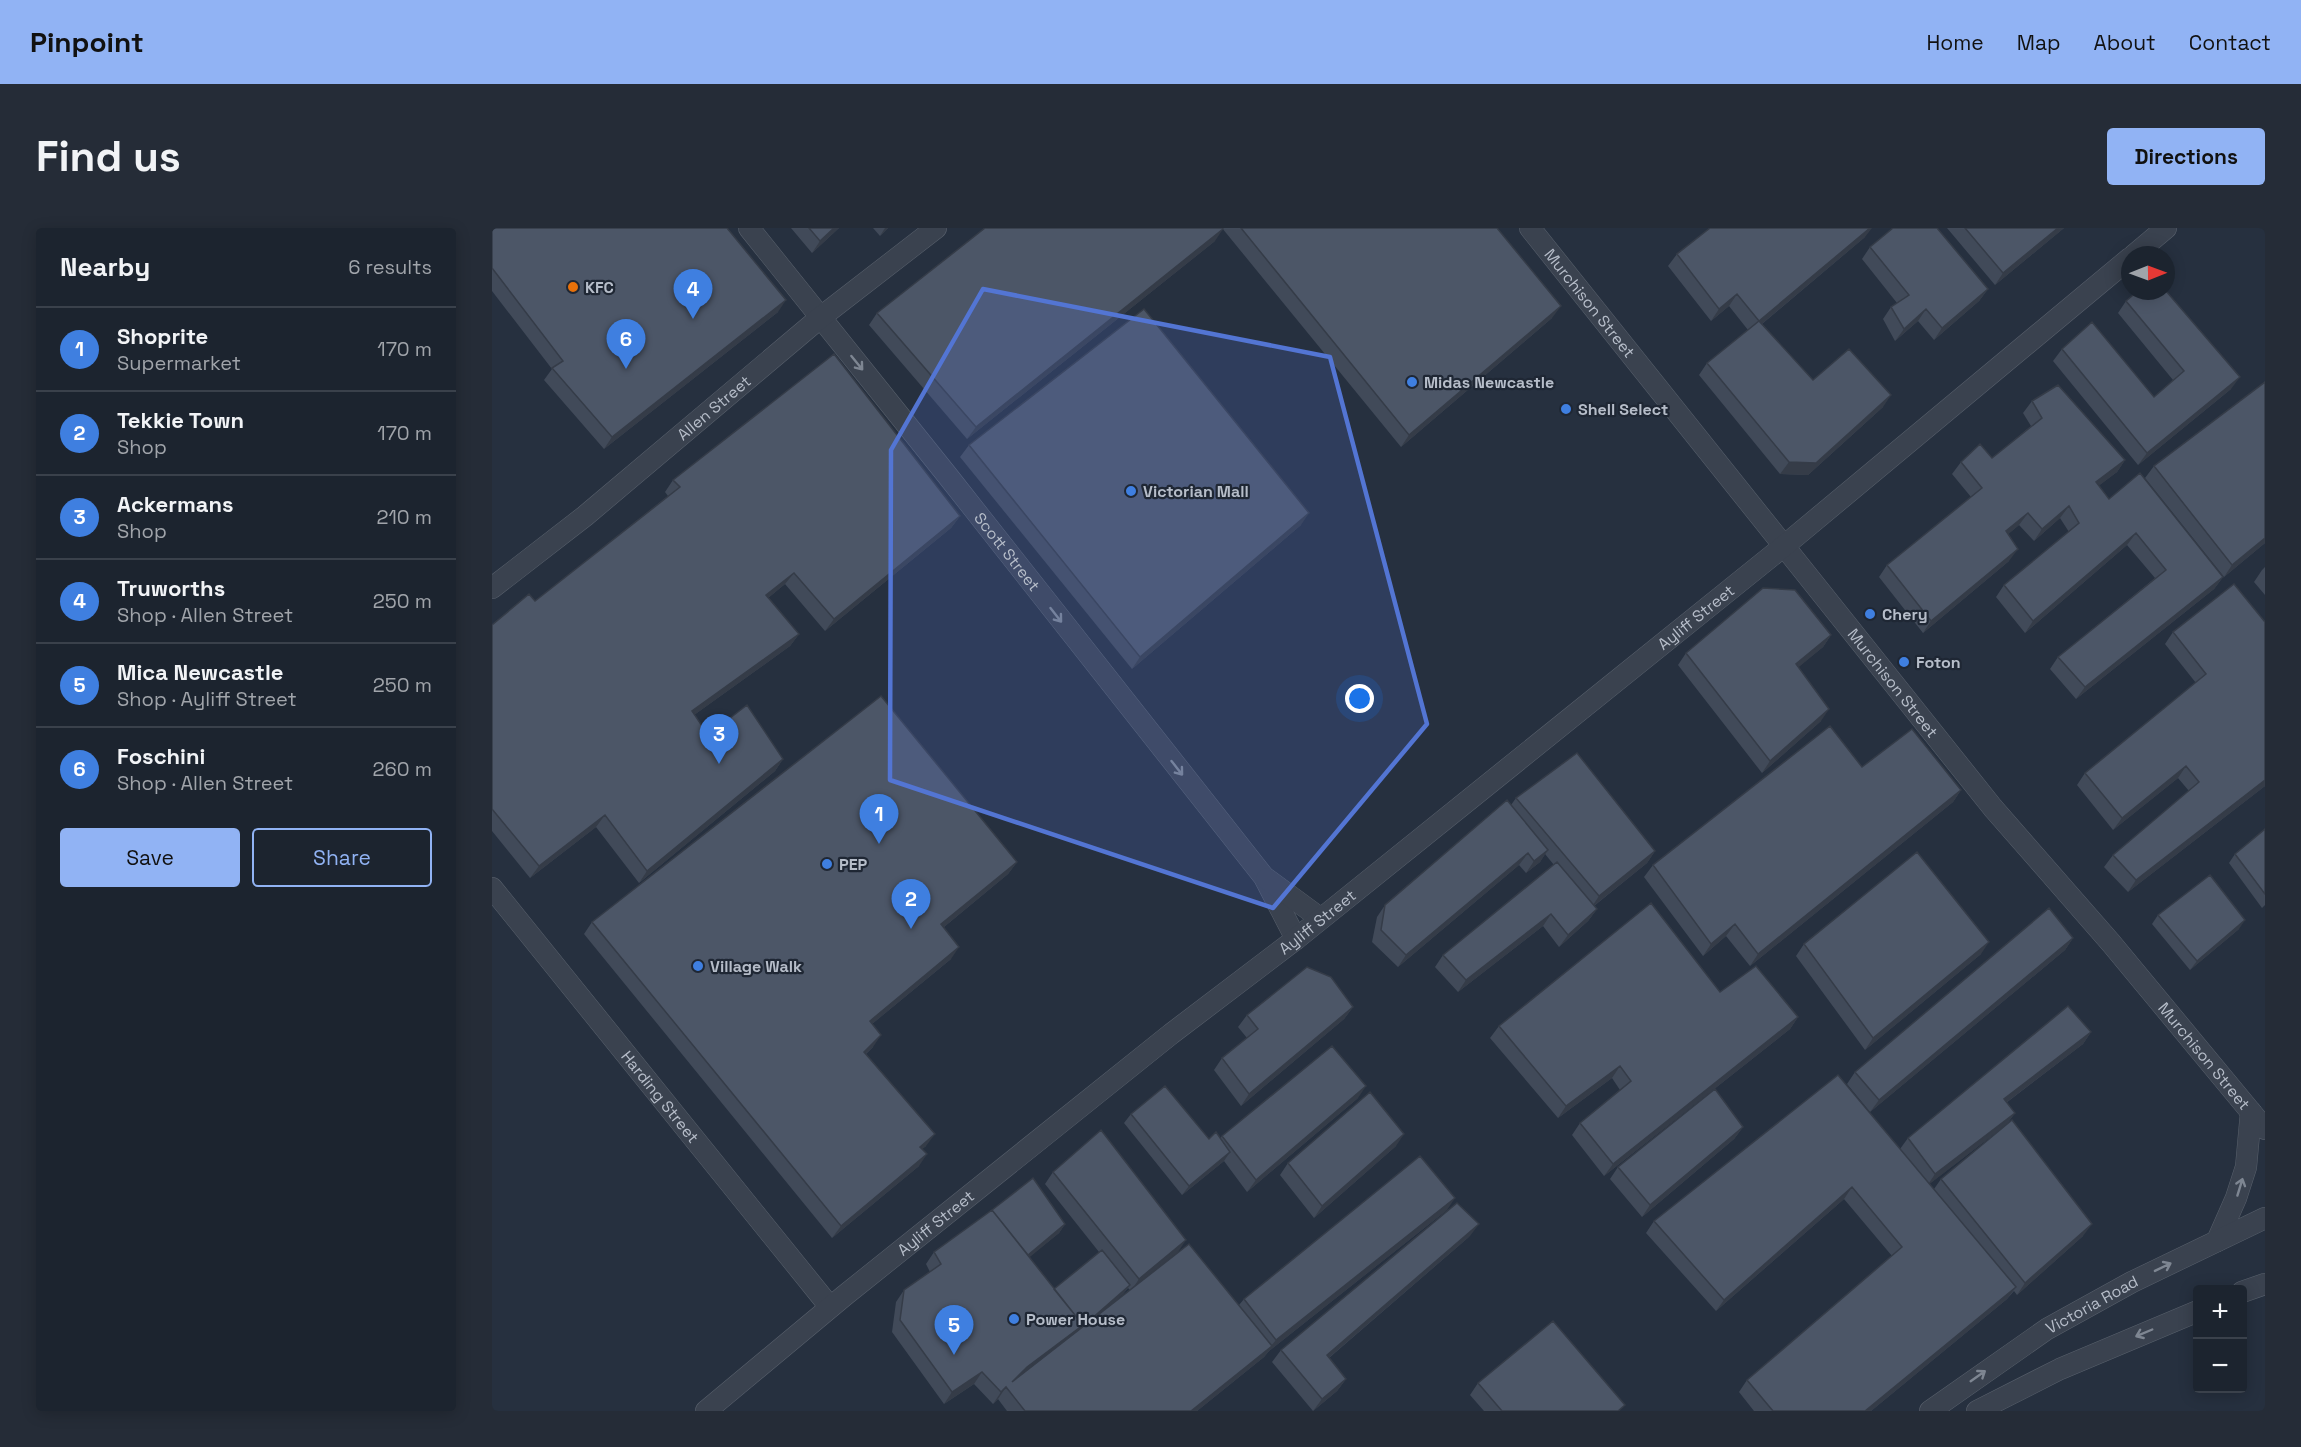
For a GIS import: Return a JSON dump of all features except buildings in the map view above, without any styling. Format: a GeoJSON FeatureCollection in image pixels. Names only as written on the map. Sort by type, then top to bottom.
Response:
{"type":"FeatureCollection","features":[{"type":"Feature","properties":{"kind":"street","name":"Scott Street"},"geometry":{"type":"LineString","coordinates":[[748,228],[1264,877],[1296,939]]}},
{"type":"Feature","properties":{"kind":"street","name":"Allen Street"},"geometry":{"type":"LineString","coordinates":[[492,588],[585,516],[821,318],[936,228]]}},
{"type":"Feature","properties":{"kind":"street","name":"Murchison Street"},"geometry":{"type":"LineString","coordinates":[[1530,228],[1992,808],[2111,943],[2265,1129]]}},
{"type":"Feature","properties":{"kind":"street"},"geometry":{"type":"LineString","coordinates":[[2145,246],[2166,228]]}},
{"type":"Feature","properties":{"kind":"street","name":"Ayliff Street"},"geometry":{"type":"LineString","coordinates":[[706,1411],[830,1306],[1172,1034],[1296,939],[1784,546],[2121,266]]}},
{"type":"Feature","properties":{"kind":"street","name":"Scott Street"},"geometry":{"type":"LineString","coordinates":[[1264,877],[1320,918]]}},
{"type":"Feature","properties":{"kind":"street","name":"Harding Street"},"geometry":{"type":"LineString","coordinates":[[492,888],[830,1306]]}},
{"type":"Feature","properties":{"kind":"street"},"geometry":{"type":"LineString","coordinates":[[2217,1241],[2236,1198],[2246,1167],[2251,1112]]}},
{"type":"Feature","properties":{"kind":"street","name":"Victoria Road"},"geometry":{"type":"LineString","coordinates":[[1930,1411],[2047,1329],[2132,1282],[2265,1218]]}},
{"type":"Feature","properties":{"kind":"street"},"geometry":{"type":"LineString","coordinates":[[2247,1290],[2265,1284]]}},
{"type":"Feature","properties":{"kind":"street"},"geometry":{"type":"LineString","coordinates":[[1977,1411],[2060,1369],[2193,1313]]}},
{"type":"Feature","properties":{"kind":"highlighted area"},"geometry":{"type":"Polygon","coordinates":[[[983,289],[1330,357],[1427,724],[1273,908],[890,780],[891,450],[983,289]]]}},
{"type":"Feature","properties":{"kind":"place","name":"KFC"},"geometry":{"type":"Point","coordinates":[573,287]}},
{"type":"Feature","properties":{"kind":"place","name":"Truworths"},"geometry":{"type":"Point","coordinates":[693,319]}},
{"type":"Feature","properties":{"kind":"place","name":"Foschini"},"geometry":{"type":"Point","coordinates":[626,369]}},
{"type":"Feature","properties":{"kind":"place","name":"Midas Newcastle"},"geometry":{"type":"Point","coordinates":[1412,382]}},
{"type":"Feature","properties":{"kind":"place","name":"Shell Select"},"geometry":{"type":"Point","coordinates":[1566,409]}},
{"type":"Feature","properties":{"kind":"place","name":"Victorian Mall"},"geometry":{"type":"Point","coordinates":[1131,491]}},
{"type":"Feature","properties":{"kind":"place","name":"Chery"},"geometry":{"type":"Point","coordinates":[1870,614]}},
{"type":"Feature","properties":{"kind":"place","name":"Foton"},"geometry":{"type":"Point","coordinates":[1904,662]}},
{"type":"Feature","properties":{"kind":"place","name":"Ackermans"},"geometry":{"type":"Point","coordinates":[719,764]}},
{"type":"Feature","properties":{"kind":"place","name":"Shoprite"},"geometry":{"type":"Point","coordinates":[879,844]}},
{"type":"Feature","properties":{"kind":"place","name":"PEP"},"geometry":{"type":"Point","coordinates":[827,864]}},
{"type":"Feature","properties":{"kind":"place","name":"Tekkie Town"},"geometry":{"type":"Point","coordinates":[911,929]}},
{"type":"Feature","properties":{"kind":"place","name":"Village Walk"},"geometry":{"type":"Point","coordinates":[698,966]}},
{"type":"Feature","properties":{"kind":"place","name":"Power House"},"geometry":{"type":"Point","coordinates":[1014,1319]}},
{"type":"Feature","properties":{"kind":"place","name":"Mica Newcastle"},"geometry":{"type":"Point","coordinates":[954,1355]}}]}
